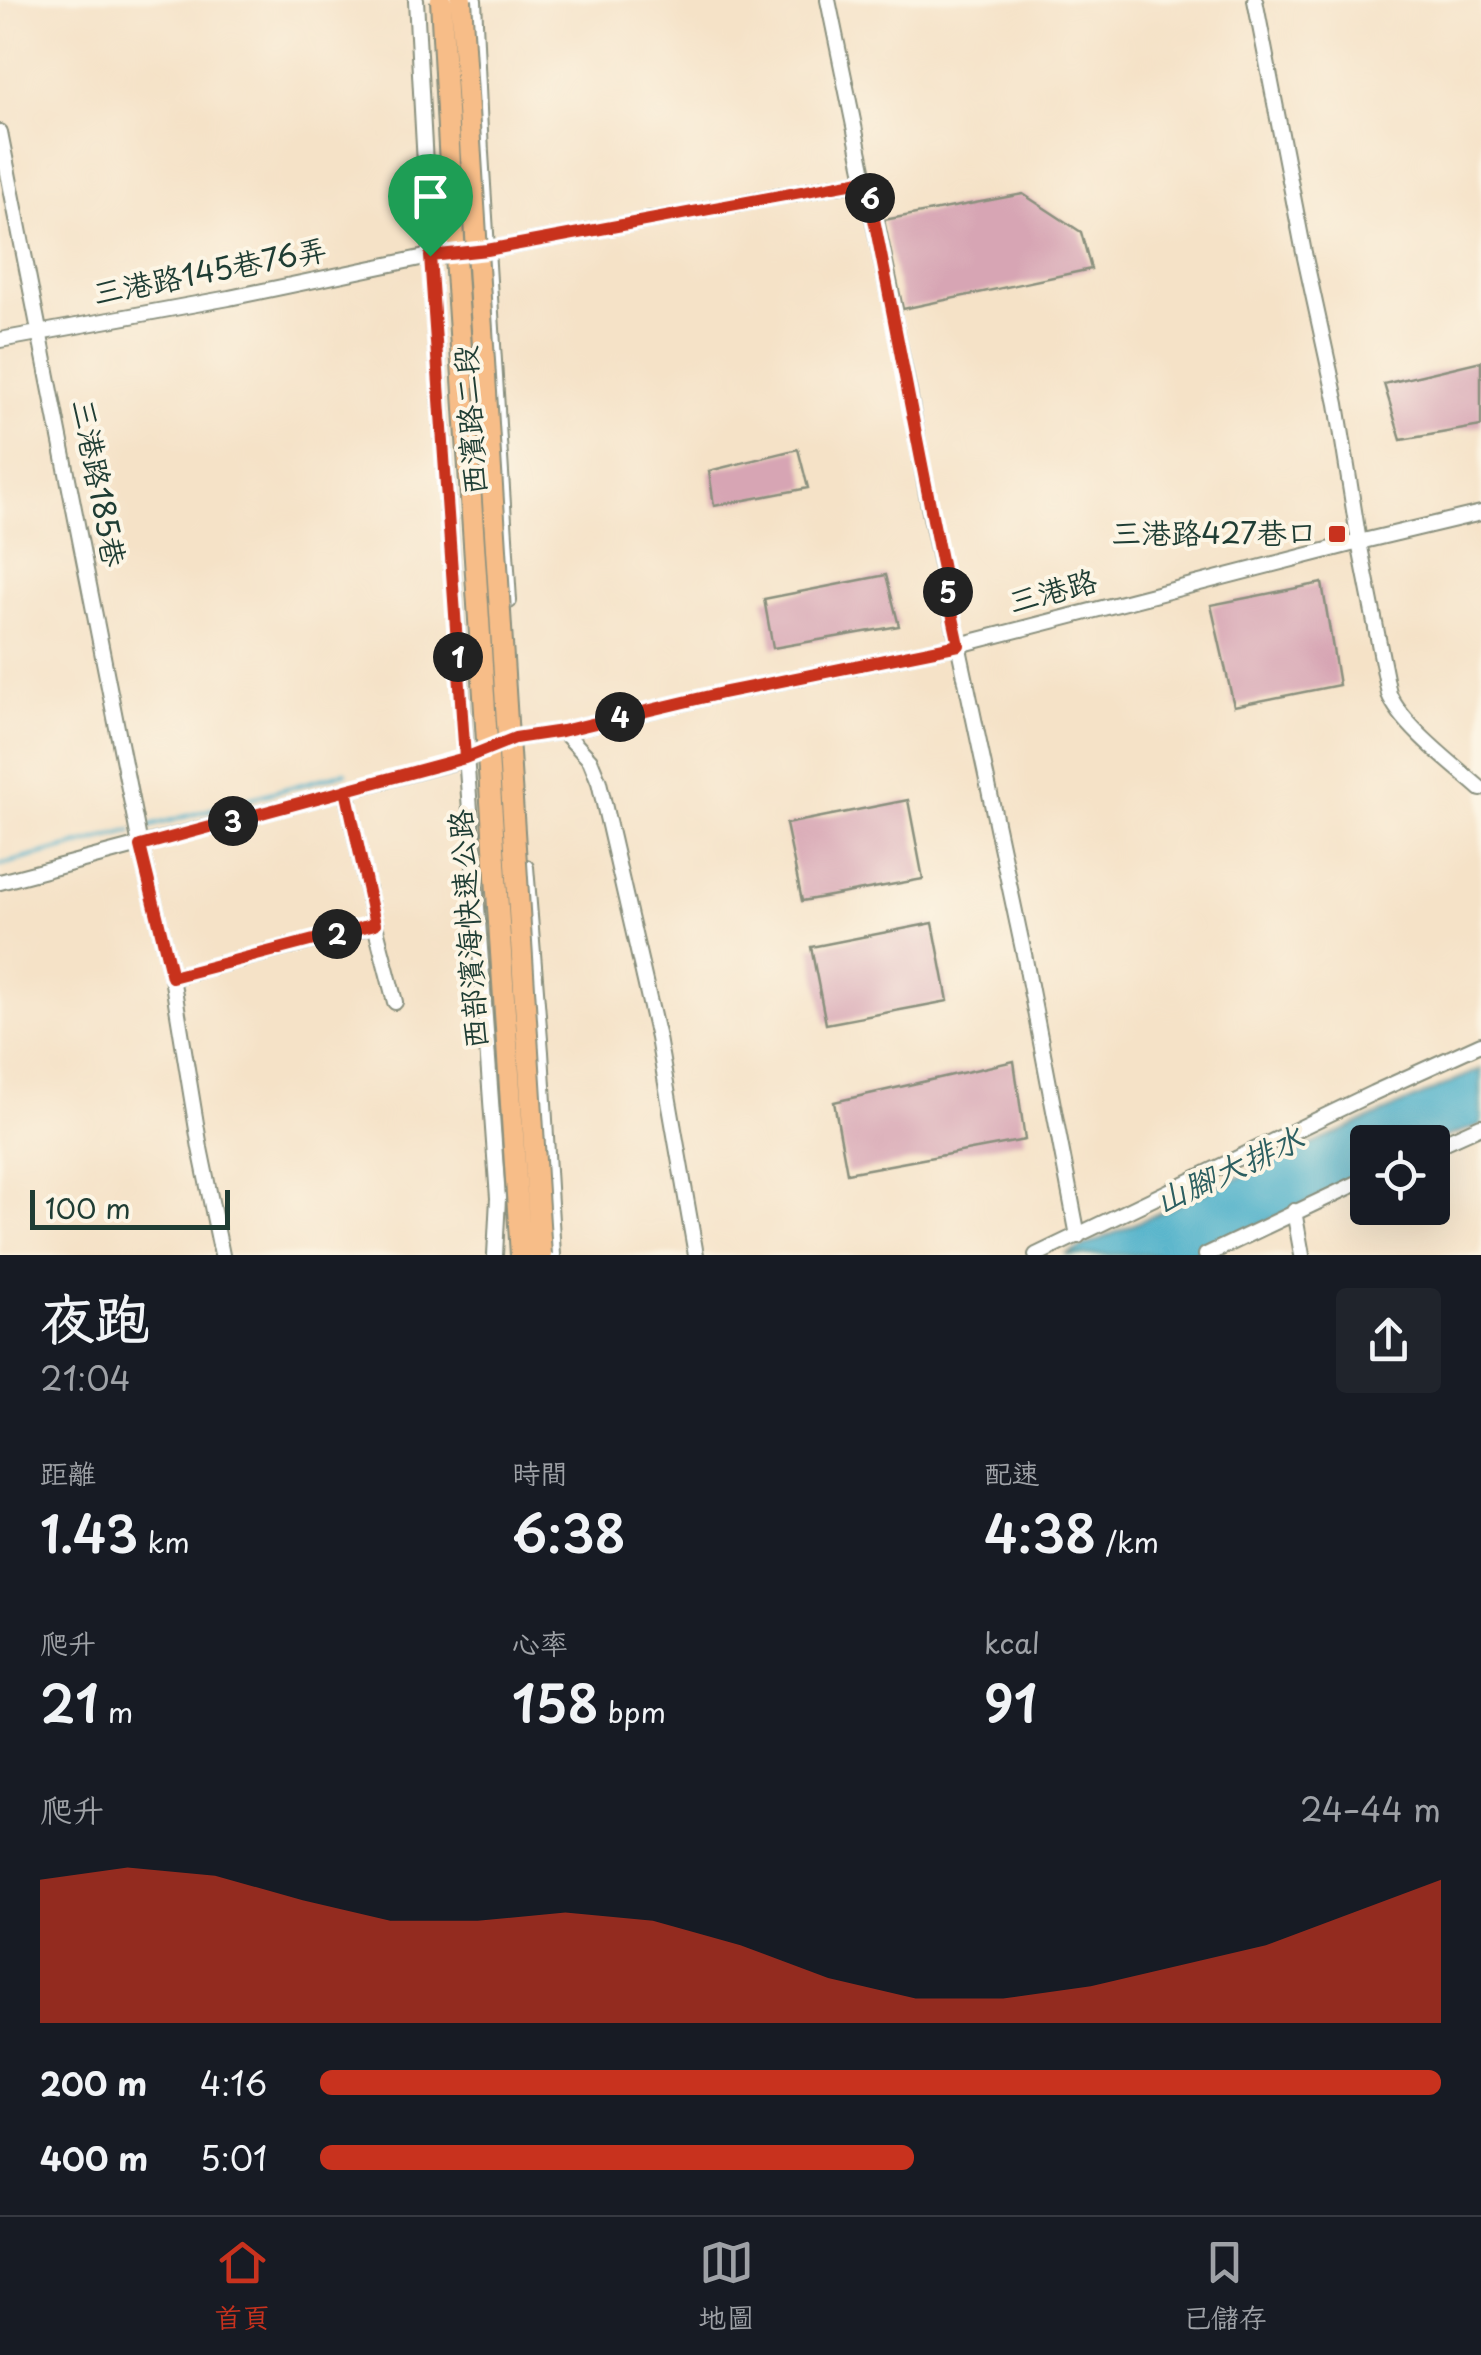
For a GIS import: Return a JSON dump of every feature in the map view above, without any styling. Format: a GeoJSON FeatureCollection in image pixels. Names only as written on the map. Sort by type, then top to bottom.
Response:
{"type":"FeatureCollection","features":[{"type":"Feature","properties":{"kind":"highway","name":"西部濱海快速公路"},"geometry":{"type":"LineString","coordinates":[[441,0],[522,1255]]}},
{"type":"Feature","properties":{"kind":"highway","name":"西部濱海快速公路"},"geometry":{"type":"LineString","coordinates":[[461,0],[541,1255]]}},
{"type":"Feature","properties":{"kind":"street","name":"西濱路二段"},"geometry":{"type":"LineString","coordinates":[[416,0],[430,256],[498,1198],[495,1255]]}},
{"type":"Feature","properties":{"kind":"street","name":"西濱路二段"},"geometry":{"type":"LineString","coordinates":[[474,0],[515,738],[553,1255]]}},
{"type":"Feature","properties":{"kind":"street"},"geometry":{"type":"LineString","coordinates":[[828,0],[1078,1236]]}},
{"type":"Feature","properties":{"kind":"street"},"geometry":{"type":"LineString","coordinates":[[1255,0],[1337,404],[1358,542],[1389,694],[1395,709],[1481,789]]}},
{"type":"Feature","properties":{"kind":"street","name":"三港路185巷"},"geometry":{"type":"LineString","coordinates":[[0,132],[6,198],[39,332],[140,846],[172,977],[222,1255]]}},
{"type":"Feature","properties":{"kind":"street","name":"三港路145巷76弄"},"geometry":{"type":"LineString","coordinates":[[0,340],[430,256],[487,250],[866,180]]}},
{"type":"Feature","properties":{"kind":"street","name":"三港路"},"geometry":{"type":"LineString","coordinates":[[0,882],[465,758],[515,738],[959,645],[1481,513]]}},
{"type":"Feature","properties":{"kind":"street"},"geometry":{"type":"LineString","coordinates":[[562,731],[590,760],[598,782],[658,1038],[696,1255]]}},
{"type":"Feature","properties":{"kind":"street"},"geometry":{"type":"LineString","coordinates":[[346,790],[395,1002]]}},
{"type":"Feature","properties":{"kind":"street"},"geometry":{"type":"LineString","coordinates":[[172,977],[375,924]]}},
{"type":"Feature","properties":{"kind":"street"},"geometry":{"type":"LineString","coordinates":[[1036,1255],[1481,1044]]}},
{"type":"Feature","properties":{"kind":"street"},"geometry":{"type":"LineString","coordinates":[[1450,1140],[1481,1126]]}},
{"type":"Feature","properties":{"kind":"street"},"geometry":{"type":"LineString","coordinates":[[1206,1255],[1350,1186]]}},
{"type":"Feature","properties":{"kind":"street"},"geometry":{"type":"LineString","coordinates":[[1294,1211],[1302,1255]]}},
{"type":"Feature","properties":{"kind":"water"},"geometry":{"type":"Polygon","coordinates":[[[1481,1069],[1481,1125],[1450,1136],[1450,1125],[1356,1125],[1481,1069]]]}},
{"type":"Feature","properties":{"kind":"water"},"geometry":{"type":"Polygon","coordinates":[[[1350,1128],[1350,1184],[1192,1255],[1065,1255],[1350,1128]]]}},
{"type":"Feature","properties":{"kind":"building"},"geometry":{"type":"Polygon","coordinates":[[[1023,194],[1081,232],[1091,269],[903,309],[884,220],[1023,194]]]}},
{"type":"Feature","properties":{"kind":"building"},"geometry":{"type":"Polygon","coordinates":[[[1481,361],[1481,426],[1401,440],[1384,384],[1481,361]]]}},
{"type":"Feature","properties":{"kind":"building"},"geometry":{"type":"Polygon","coordinates":[[[798,449],[808,488],[714,506],[709,471],[798,449]]]}},
{"type":"Feature","properties":{"kind":"building"},"geometry":{"type":"Polygon","coordinates":[[[886,575],[899,626],[773,648],[764,599],[886,575]]]}},
{"type":"Feature","properties":{"kind":"building"},"geometry":{"type":"Polygon","coordinates":[[[1322,583],[1339,685],[1234,706],[1211,605],[1322,583]]]}},
{"type":"Feature","properties":{"kind":"building"},"geometry":{"type":"Polygon","coordinates":[[[908,800],[923,879],[802,901],[786,824],[908,800]]]}},
{"type":"Feature","properties":{"kind":"building"},"geometry":{"type":"Polygon","coordinates":[[[933,923],[948,1001],[826,1024],[811,947],[933,923]]]}},
{"type":"Feature","properties":{"kind":"building"},"geometry":{"type":"Polygon","coordinates":[[[1014,1061],[1025,1140],[847,1173],[834,1102],[1014,1061]]]}},
{"type":"Feature","properties":{"kind":"waterway"},"geometry":{"type":"LineString","coordinates":[[140,829],[346,772]]}},
{"type":"Feature","properties":{"kind":"waterway"},"geometry":{"type":"LineString","coordinates":[[0,865],[131,831]]}},
{"type":"Feature","properties":{"kind":"place","name":"三港路427巷口"},"geometry":{"type":"Point","coordinates":[1337,534]}},
{"type":"Feature","properties":{"kind":"route"},"geometry":{"type":"LineString","coordinates":[[430,256],[465,758],[346,790],[375,924],[172,977],[140,846],[465,758],[515,738],[959,645],[866,180],[487,250],[430,256]]}},
{"type":"Feature","properties":{"kind":"water label","name":"山腳大排水"},"geometry":{"type":"Point","coordinates":[1229,1170]}}]}
